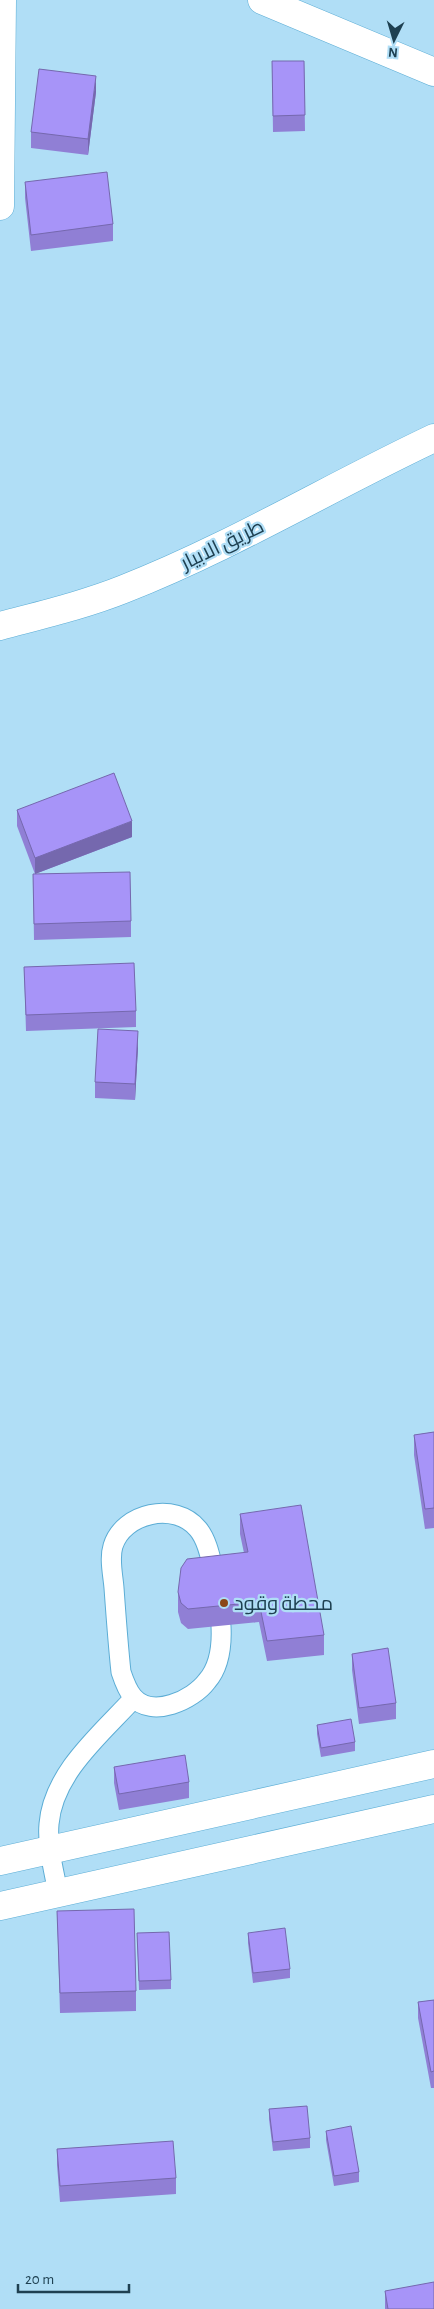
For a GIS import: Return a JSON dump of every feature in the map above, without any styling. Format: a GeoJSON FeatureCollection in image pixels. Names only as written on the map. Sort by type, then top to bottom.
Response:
{"type":"FeatureCollection","features":[{"type":"Feature","properties":{"kind":"street"},"geometry":{"type":"LineString","coordinates":[[0,206],[2,0]]}},
{"type":"Feature","properties":{"kind":"street"},"geometry":{"type":"LineString","coordinates":[[262,0],[434,72]]}},
{"type":"Feature","properties":{"kind":"street","name":"طريق الابيار"},"geometry":{"type":"LineString","coordinates":[[0,626],[123,590],[215,548],[356,475],[434,438]]}},
{"type":"Feature","properties":{"kind":"street"},"geometry":{"type":"LineString","coordinates":[[0,1861],[434,1764]]}},
{"type":"Feature","properties":{"kind":"street"},"geometry":{"type":"LineString","coordinates":[[0,1906],[434,1809]]}},
{"type":"Feature","properties":{"kind":"lane"},"geometry":{"type":"LineString","coordinates":[[215,1576],[198,1529],[187,1520],[173,1514],[143,1516],[127,1524],[116,1538],[112,1561],[121,1672],[126,1686],[134,1698],[148,1705],[164,1706],[180,1702],[194,1694],[208,1681],[217,1663],[222,1645],[221,1626]]}},
{"type":"Feature","properties":{"kind":"lane"},"geometry":{"type":"LineString","coordinates":[[58,1893],[50,1850],[48,1825],[57,1791],[70,1770],[134,1698]]}},
{"type":"Feature","properties":{"kind":"building"},"geometry":{"type":"Polygon","coordinates":[[[272,61],[304,61],[305,115],[273,116],[272,61]]]}},
{"type":"Feature","properties":{"kind":"building"},"geometry":{"type":"Polygon","coordinates":[[[39,69],[96,76],[88,139],[31,132],[39,69]]]}},
{"type":"Feature","properties":{"kind":"building"},"geometry":{"type":"Polygon","coordinates":[[[107,172],[113,224],[31,235],[25,182],[107,172]]]}},
{"type":"Feature","properties":{"kind":"building"},"geometry":{"type":"Polygon","coordinates":[[[114,773],[132,821],[35,858],[17,810],[114,773]]]}},
{"type":"Feature","properties":{"kind":"building"},"geometry":{"type":"Polygon","coordinates":[[[130,872],[131,921],[34,924],[33,874],[130,872]]]}},
{"type":"Feature","properties":{"kind":"building"},"geometry":{"type":"Polygon","coordinates":[[[134,963],[136,1011],[26,1015],[24,967],[134,963]]]}},
{"type":"Feature","properties":{"kind":"building"},"geometry":{"type":"Polygon","coordinates":[[[98,1029],[138,1031],[135,1084],[95,1082],[98,1029]]]}},
{"type":"Feature","properties":{"kind":"building"},"geometry":{"type":"Polygon","coordinates":[[[434,1432],[434,1508],[425,1509],[414,1435],[434,1432]]]}},
{"type":"Feature","properties":{"kind":"building"},"geometry":{"type":"Polygon","coordinates":[[[301,1505],[324,1635],[267,1641],[259,1602],[188,1609],[181,1603],[178,1592],[181,1568],[187,1559],[248,1552],[240,1514],[301,1505]]]}},
{"type":"Feature","properties":{"kind":"building"},"geometry":{"type":"Polygon","coordinates":[[[388,1648],[396,1703],[359,1708],[352,1654],[388,1648]]]}},
{"type":"Feature","properties":{"kind":"building"},"geometry":{"type":"Polygon","coordinates":[[[351,1719],[355,1742],[321,1748],[317,1725],[351,1719]]]}},
{"type":"Feature","properties":{"kind":"building"},"geometry":{"type":"Polygon","coordinates":[[[185,1755],[189,1782],[119,1794],[114,1767],[185,1755]]]}},
{"type":"Feature","properties":{"kind":"building"},"geometry":{"type":"Polygon","coordinates":[[[134,1909],[136,1991],[60,1993],[57,1911],[134,1909]]]}},
{"type":"Feature","properties":{"kind":"building"},"geometry":{"type":"Polygon","coordinates":[[[285,1928],[290,1969],[253,1973],[248,1933],[285,1928]]]}},
{"type":"Feature","properties":{"kind":"building"},"geometry":{"type":"Polygon","coordinates":[[[169,1932],[171,1980],[139,1981],[137,1933],[169,1932]]]}},
{"type":"Feature","properties":{"kind":"building"},"geometry":{"type":"Polygon","coordinates":[[[434,2000],[434,2071],[431,2072],[418,2002],[434,2000]]]}},
{"type":"Feature","properties":{"kind":"building"},"geometry":{"type":"Polygon","coordinates":[[[307,2106],[310,2138],[273,2142],[269,2109],[307,2106]]]}},
{"type":"Feature","properties":{"kind":"building"},"geometry":{"type":"Polygon","coordinates":[[[351,2126],[359,2172],[334,2176],[326,2131],[351,2126]]]}},
{"type":"Feature","properties":{"kind":"building"},"geometry":{"type":"Polygon","coordinates":[[[173,2141],[176,2178],[60,2186],[57,2149],[173,2141]]]}},
{"type":"Feature","properties":{"kind":"building"},"geometry":{"type":"Polygon","coordinates":[[[434,2282],[434,2309],[388,2309],[385,2291],[434,2282]]]}},
{"type":"Feature","properties":{"kind":"place","name":"محطة وقود"},"geometry":{"type":"Point","coordinates":[224,1603]}}]}
